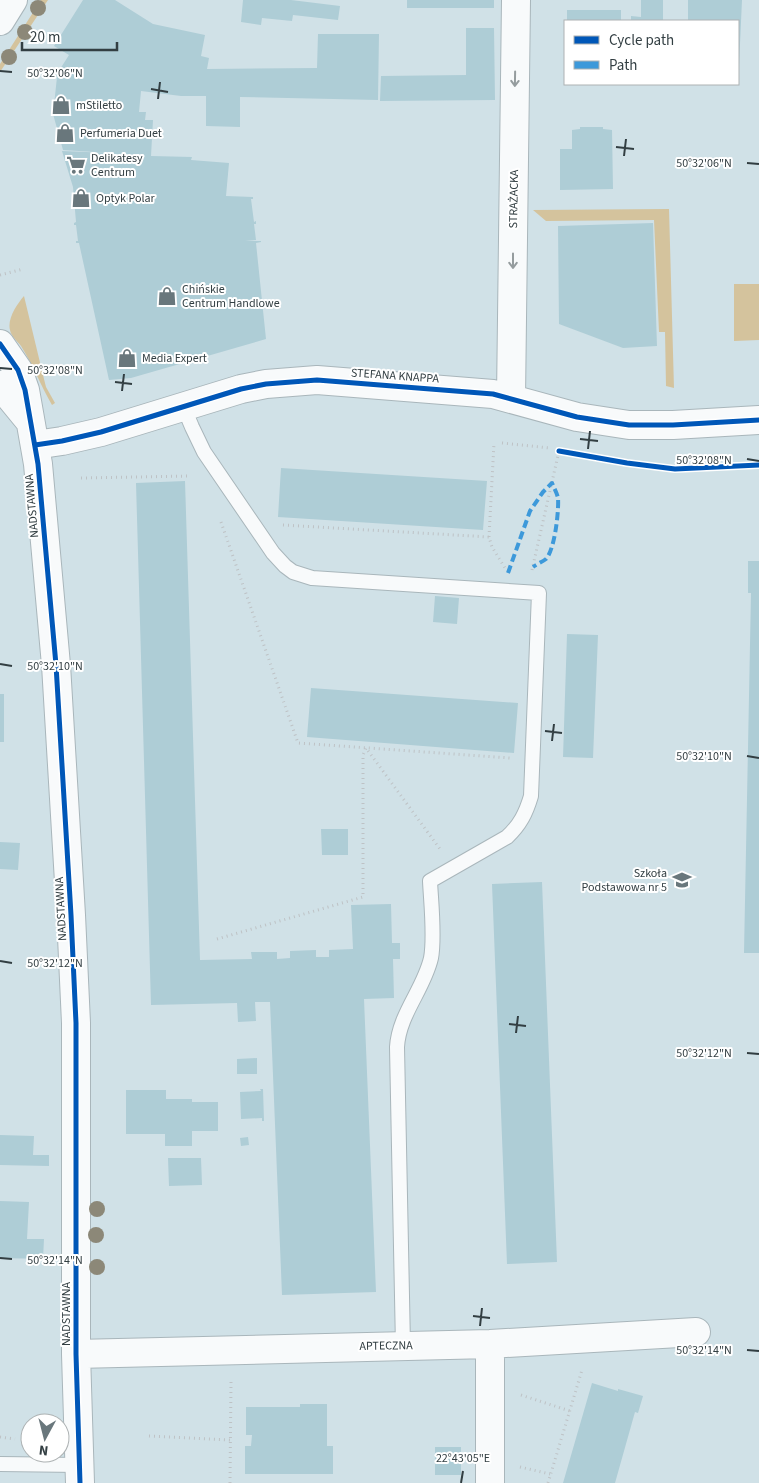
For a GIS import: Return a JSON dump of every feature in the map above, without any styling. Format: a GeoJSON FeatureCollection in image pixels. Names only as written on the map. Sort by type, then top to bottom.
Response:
{"type":"FeatureCollection","features":[{"type":"Feature","properties":{"kind":"street"},"geometry":{"type":"LineString","coordinates":[[0,21],[13,0]]}},
{"type":"Feature","properties":{"kind":"street","name":"STRAŻACKA"},"geometry":{"type":"LineString","coordinates":[[511,398],[516,0]]}},
{"type":"Feature","properties":{"kind":"street","name":"NADSTAWNA"},"geometry":{"type":"LineString","coordinates":[[0,344],[11,358],[22,379],[39,474],[56,665],[76,1023],[76,1354],[80,1474]]}},
{"type":"Feature","properties":{"kind":"street","name":"STEFANA KNAPPA"},"geometry":{"type":"LineString","coordinates":[[32,434],[70,439],[101,432],[266,384],[317,380],[469,391],[511,398],[577,417],[629,425],[673,425],[759,420]]}},
{"type":"Feature","properties":{"kind":"street","name":"NADSTAWNA"},"geometry":{"type":"LineString","coordinates":[[0,385],[32,434]]}},
{"type":"Feature","properties":{"kind":"street","name":"APTECZNA"},"geometry":{"type":"LineString","coordinates":[[76,1354],[490,1344],[696,1332]]}},
{"type":"Feature","properties":{"kind":"street"},"geometry":{"type":"LineString","coordinates":[[490,1344],[490,1483]]}},
{"type":"Feature","properties":{"kind":"lane"},"geometry":{"type":"LineString","coordinates":[[184,408],[204,452],[272,552],[285,566],[301,575],[312,578],[540,593],[531,796],[527,809],[516,829],[507,837],[430,881],[431,957],[398,1034],[403,1346]]}},
{"type":"Feature","properties":{"kind":"lane"},"geometry":{"type":"LineString","coordinates":[[0,1464],[80,1474]]}},
{"type":"Feature","properties":{"kind":"path"},"geometry":{"type":"LineString","coordinates":[[0,275],[23,269]]}},
{"type":"Feature","properties":{"kind":"path"},"geometry":{"type":"LineString","coordinates":[[494,442],[489,538],[492,548],[508,573],[514,592]]}},
{"type":"Feature","properties":{"kind":"path"},"geometry":{"type":"LineString","coordinates":[[502,443],[550,448]]}},
{"type":"Feature","properties":{"kind":"path"},"geometry":{"type":"LineString","coordinates":[[536,553],[559,451]]}},
{"type":"Feature","properties":{"kind":"path"},"geometry":{"type":"LineString","coordinates":[[82,478],[196,476]]}},
{"type":"Feature","properties":{"kind":"path"},"geometry":{"type":"LineString","coordinates":[[221,522],[298,743],[532,760]]}},
{"type":"Feature","properties":{"kind":"path"},"geometry":{"type":"LineString","coordinates":[[252,523],[489,538]]}},
{"type":"Feature","properties":{"kind":"path"},"geometry":{"type":"LineString","coordinates":[[366,748],[454,868]]}},
{"type":"Feature","properties":{"kind":"path"},"geometry":{"type":"LineString","coordinates":[[217,939],[363,897],[363,756],[366,748]]}},
{"type":"Feature","properties":{"kind":"path"},"geometry":{"type":"LineString","coordinates":[[548,1483],[582,1370]]}},
{"type":"Feature","properties":{"kind":"path"},"geometry":{"type":"LineString","coordinates":[[230,1483],[231,1381]]}},
{"type":"Feature","properties":{"kind":"path"},"geometry":{"type":"LineString","coordinates":[[520,1394],[570,1411]]}},
{"type":"Feature","properties":{"kind":"path"},"geometry":{"type":"LineString","coordinates":[[149,1436],[230,1440]]}},
{"type":"Feature","properties":{"kind":"path"},"geometry":{"type":"LineString","coordinates":[[518,1466],[550,1474]]}},
{"type":"Feature","properties":{"kind":"shaded area"},"geometry":{"type":"Polygon","coordinates":[[[41,0],[48,0],[0,72],[0,64],[41,0]]]}},
{"type":"Feature","properties":{"kind":"shaded area"},"geometry":{"type":"Polygon","coordinates":[[[669,209],[674,388],[666,386],[665,332],[659,332],[654,220],[546,221],[533,210],[669,209]]]}},
{"type":"Feature","properties":{"kind":"shaded area"},"geometry":{"type":"Polygon","coordinates":[[[734,284],[759,284],[759,340],[734,341],[734,284]]]}},
{"type":"Feature","properties":{"kind":"shaded area"},"geometry":{"type":"Polygon","coordinates":[[[24,296],[46,387],[55,403],[52,405],[25,353],[10,330],[11,317],[24,296]]]}},
{"type":"Feature","properties":{"kind":"building"},"geometry":{"type":"Polygon","coordinates":[[[83,0],[115,0],[153,24],[205,35],[201,56],[209,58],[207,69],[317,68],[318,34],[379,34],[378,100],[240,97],[240,127],[206,126],[206,96],[181,96],[141,91],[139,112],[146,112],[145,120],[153,120],[151,156],[192,157],[191,160],[229,163],[226,196],[253,197],[251,199],[254,222],[256,221],[256,224],[254,224],[256,240],[245,241],[261,241],[256,243],[266,339],[131,378],[109,380],[79,243],[76,243],[78,241],[76,225],[74,225],[76,222],[73,187],[62,151],[110,153],[63,150],[53,114],[57,77],[55,77],[69,55],[54,46],[83,0]]]}},
{"type":"Feature","properties":{"kind":"building"},"geometry":{"type":"Polygon","coordinates":[[[243,0],[291,0],[340,6],[338,20],[293,15],[292,21],[262,18],[261,25],[241,22],[243,0]]]}},
{"type":"Feature","properties":{"kind":"building"},"geometry":{"type":"Polygon","coordinates":[[[407,0],[494,0],[494,8],[407,8],[407,0]]]}},
{"type":"Feature","properties":{"kind":"building"},"geometry":{"type":"Polygon","coordinates":[[[641,0],[663,0],[663,20],[631,20],[631,16],[641,17],[641,0]]]}},
{"type":"Feature","properties":{"kind":"building"},"geometry":{"type":"Polygon","coordinates":[[[688,0],[742,0],[739,66],[739,20],[688,20],[688,0]]]}},
{"type":"Feature","properties":{"kind":"building"},"geometry":{"type":"Polygon","coordinates":[[[567,10],[621,10],[621,20],[567,20],[567,10]]]}},
{"type":"Feature","properties":{"kind":"building"},"geometry":{"type":"Polygon","coordinates":[[[466,28],[494,28],[495,100],[380,101],[381,76],[466,75],[466,28]]]}},
{"type":"Feature","properties":{"kind":"building"},"geometry":{"type":"Polygon","coordinates":[[[580,127],[603,127],[603,129],[612,130],[613,189],[560,190],[560,149],[572,149],[572,130],[580,129],[580,127]]]}},
{"type":"Feature","properties":{"kind":"building"},"geometry":{"type":"Polygon","coordinates":[[[653,223],[657,346],[623,348],[559,324],[558,226],[653,223]]]}},
{"type":"Feature","properties":{"kind":"building"},"geometry":{"type":"Polygon","coordinates":[[[281,468],[487,481],[483,530],[278,517],[281,468]]]}},
{"type":"Feature","properties":{"kind":"building"},"geometry":{"type":"Polygon","coordinates":[[[185,481],[200,960],[252,959],[251,952],[277,952],[277,959],[290,958],[290,951],[316,950],[316,957],[329,957],[329,950],[353,949],[351,905],[391,904],[392,943],[400,943],[400,959],[393,959],[394,998],[364,999],[376,1292],[282,1295],[270,1002],[255,1002],[256,1021],[238,1022],[237,1003],[151,1005],[136,483],[185,481]]]}},
{"type":"Feature","properties":{"kind":"building"},"geometry":{"type":"Polygon","coordinates":[[[748,561],[759,561],[759,953],[744,953],[751,593],[748,593],[748,561]]]}},
{"type":"Feature","properties":{"kind":"building"},"geometry":{"type":"Polygon","coordinates":[[[435,596],[459,598],[457,624],[433,622],[435,596]]]}},
{"type":"Feature","properties":{"kind":"building"},"geometry":{"type":"Polygon","coordinates":[[[567,634],[598,635],[593,758],[563,757],[567,634]]]}},
{"type":"Feature","properties":{"kind":"building"},"geometry":{"type":"Polygon","coordinates":[[[311,688],[518,703],[514,753],[307,737],[311,688]]]}},
{"type":"Feature","properties":{"kind":"building"},"geometry":{"type":"Polygon","coordinates":[[[0,694],[4,694],[4,742],[0,742],[0,694]]]}},
{"type":"Feature","properties":{"kind":"building"},"geometry":{"type":"Polygon","coordinates":[[[321,829],[348,829],[348,855],[322,855],[321,829]]]}},
{"type":"Feature","properties":{"kind":"building"},"geometry":{"type":"Polygon","coordinates":[[[0,842],[20,843],[18,870],[0,869],[0,842]]]}},
{"type":"Feature","properties":{"kind":"building"},"geometry":{"type":"Polygon","coordinates":[[[542,882],[557,1262],[507,1264],[492,884],[542,882]]]}},
{"type":"Feature","properties":{"kind":"building"},"geometry":{"type":"Polygon","coordinates":[[[257,1058],[257,1074],[237,1074],[237,1059],[257,1058]]]}},
{"type":"Feature","properties":{"kind":"building"},"geometry":{"type":"Polygon","coordinates":[[[260,1089],[263,1089],[264,1121],[262,1121],[262,1118],[241,1119],[240,1092],[261,1091],[260,1089]]]}},
{"type":"Feature","properties":{"kind":"building"},"geometry":{"type":"Polygon","coordinates":[[[126,1090],[166,1090],[166,1099],[218,1102],[218,1131],[192,1131],[192,1146],[165,1146],[165,1134],[126,1134],[126,1090]]]}},
{"type":"Feature","properties":{"kind":"building"},"geometry":{"type":"Polygon","coordinates":[[[0,1135],[34,1136],[33,1155],[49,1155],[49,1166],[0,1165],[0,1135]]]}},
{"type":"Feature","properties":{"kind":"building"},"geometry":{"type":"Polygon","coordinates":[[[248,1137],[249,1145],[241,1146],[240,1138],[248,1137]]]}},
{"type":"Feature","properties":{"kind":"building"},"geometry":{"type":"Polygon","coordinates":[[[168,1158],[201,1158],[202,1185],[169,1186],[168,1158]]]}},
{"type":"Feature","properties":{"kind":"building"},"geometry":{"type":"Polygon","coordinates":[[[0,1201],[29,1202],[27,1239],[44,1239],[43,1259],[0,1258],[0,1201]]]}},
{"type":"Feature","properties":{"kind":"building"},"geometry":{"type":"Polygon","coordinates":[[[592,1383],[643,1396],[638,1413],[635,1412],[615,1483],[563,1483],[592,1383]]]}},
{"type":"Feature","properties":{"kind":"building"},"geometry":{"type":"Polygon","coordinates":[[[300,1404],[327,1404],[327,1446],[333,1446],[333,1474],[245,1474],[245,1446],[251,1446],[252,1435],[246,1435],[246,1407],[300,1407],[300,1404]]]}},
{"type":"Feature","properties":{"kind":"building"},"geometry":{"type":"Polygon","coordinates":[[[435,1447],[461,1447],[461,1475],[435,1475],[435,1447]]]}},
{"type":"Feature","properties":{"kind":"marked path"},"geometry":{"type":"LineString","coordinates":[[508,573],[530,511],[543,492],[552,483],[558,498],[557,520],[552,547],[546,559],[533,567]]}},
{"type":"Feature","properties":{"kind":"cycle path"},"geometry":{"type":"LineString","coordinates":[[0,344],[18,370],[25,390],[38,464],[56,665],[76,1023],[76,1354],[80,1483]]}},
{"type":"Feature","properties":{"kind":"cycle path"},"geometry":{"type":"LineString","coordinates":[[35,445],[101,432],[241,389],[266,384],[317,380],[493,394],[577,417],[629,425],[673,425],[759,420]]}},
{"type":"Feature","properties":{"kind":"cycle path"},"geometry":{"type":"LineString","coordinates":[[559,451],[675,469],[759,465]]}},
{"type":"Feature","properties":{"kind":"place","name":"mStiletto"},"geometry":{"type":"Point","coordinates":[61,105]}},
{"type":"Feature","properties":{"kind":"place","name":"Perfumeria Duet"},"geometry":{"type":"Point","coordinates":[65,133]}},
{"type":"Feature","properties":{"kind":"place","name":"Delikatesy Centrum"},"geometry":{"type":"Point","coordinates":[76,165]}},
{"type":"Feature","properties":{"kind":"place","name":"Optyk Polar"},"geometry":{"type":"Point","coordinates":[81,198]}},
{"type":"Feature","properties":{"kind":"place","name":"Chińskie Centrum Handlowe"},"geometry":{"type":"Point","coordinates":[167,296]}},
{"type":"Feature","properties":{"kind":"place","name":"Media Expert"},"geometry":{"type":"Point","coordinates":[127,358]}},
{"type":"Feature","properties":{"kind":"place","name":"Szkoła Podstawowa nr 5"},"geometry":{"type":"Point","coordinates":[682,880]}}]}
